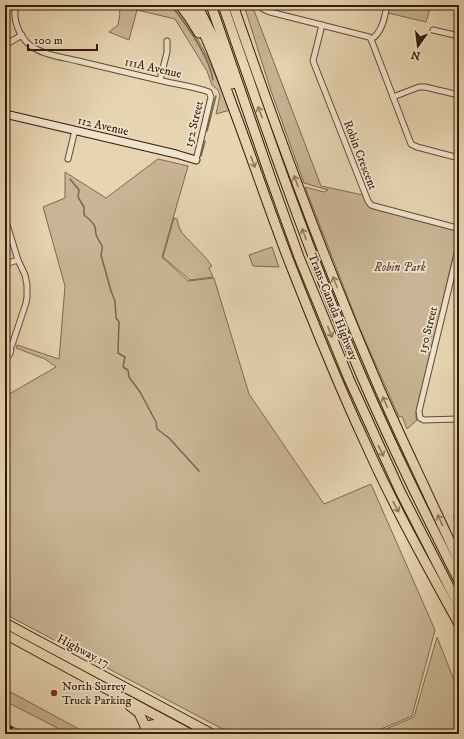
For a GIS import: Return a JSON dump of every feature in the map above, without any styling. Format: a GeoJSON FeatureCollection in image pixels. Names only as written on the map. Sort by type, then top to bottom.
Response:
{"type":"FeatureCollection","features":[{"type":"Feature","properties":{"kind":"highway"},"geometry":{"type":"LineString","coordinates":[[180,5],[203,41],[225,86]]}},
{"type":"Feature","properties":{"kind":"highway"},"geometry":{"type":"LineString","coordinates":[[190,5],[207,40],[225,86],[289,261],[364,441],[390,496],[459,624]]}},
{"type":"Feature","properties":{"kind":"highway"},"geometry":{"type":"LineString","coordinates":[[198,5],[213,37],[243,114],[259,147]]}},
{"type":"Feature","properties":{"kind":"highway","name":"Trans-Canada Highway"},"geometry":{"type":"LineString","coordinates":[[211,5],[259,147],[299,257],[349,379],[400,491],[459,606]]}},
{"type":"Feature","properties":{"kind":"highway","name":"Trans-Canada Highway"},"geometry":{"type":"LineString","coordinates":[[223,5],[258,109],[311,252],[361,374],[412,486],[459,581]]}},
{"type":"Feature","properties":{"kind":"highway"},"geometry":{"type":"LineString","coordinates":[[233,5],[268,106],[321,248],[371,370],[459,561]]}},
{"type":"Feature","properties":{"kind":"highway"},"geometry":{"type":"LineString","coordinates":[[237,5],[250,54]]}},
{"type":"Feature","properties":{"kind":"highway"},"geometry":{"type":"LineString","coordinates":[[6,627],[149,706],[153,710],[152,714]]}},
{"type":"Feature","properties":{"kind":"highway","name":"Highway 17"},"geometry":{"type":"LineString","coordinates":[[6,627],[64,666],[190,734]]}},
{"type":"Feature","properties":{"kind":"highway","name":"Highway 17"},"geometry":{"type":"LineString","coordinates":[[6,627],[212,734]]}},
{"type":"Feature","properties":{"kind":"highway"},"geometry":{"type":"LineString","coordinates":[[64,666],[99,689],[134,709],[139,714],[145,726]]}},
{"type":"Feature","properties":{"kind":"highway"},"geometry":{"type":"LineString","coordinates":[[145,726],[152,714],[158,711],[201,734]]}},
{"type":"Feature","properties":{"kind":"highway"},"geometry":{"type":"LineString","coordinates":[[145,726],[158,724],[182,734]]}},
{"type":"Feature","properties":{"kind":"street"},"geometry":{"type":"LineString","coordinates":[[5,45],[22,35],[16,23],[16,5]]}},
{"type":"Feature","properties":{"kind":"street"},"geometry":{"type":"LineString","coordinates":[[259,5],[263,9],[270,12],[365,35],[371,39],[410,141],[417,147],[459,158]]}},
{"type":"Feature","properties":{"kind":"street"},"geometry":{"type":"LineString","coordinates":[[371,39],[375,37],[382,26],[387,5]]}},
{"type":"Feature","properties":{"kind":"street","name":"Robin Crescent"},"geometry":{"type":"LineString","coordinates":[[322,25],[313,61],[368,201],[371,205],[459,228]]}},
{"type":"Feature","properties":{"kind":"street"},"geometry":{"type":"LineString","coordinates":[[433,30],[459,36]]}},
{"type":"Feature","properties":{"kind":"street","name":"111A Avenue"},"geometry":{"type":"LineString","coordinates":[[22,35],[28,43],[37,50],[43,52],[208,92],[210,94]]}},
{"type":"Feature","properties":{"kind":"street"},"geometry":{"type":"LineString","coordinates":[[160,80],[167,52],[167,41]]}},
{"type":"Feature","properties":{"kind":"street"},"geometry":{"type":"LineString","coordinates":[[393,97],[420,87],[459,95]]}},
{"type":"Feature","properties":{"kind":"street","name":"152 Street"},"geometry":{"type":"LineString","coordinates":[[196,160],[211,97],[210,94]]}},
{"type":"Feature","properties":{"kind":"street"},"geometry":{"type":"LineString","coordinates":[[5,127],[6,114]]}},
{"type":"Feature","properties":{"kind":"street","name":"112 Avenue"},"geometry":{"type":"LineString","coordinates":[[6,114],[196,160]]}},
{"type":"Feature","properties":{"kind":"street"},"geometry":{"type":"LineString","coordinates":[[68,159],[75,130]]}},
{"type":"Feature","properties":{"kind":"street"},"geometry":{"type":"LineString","coordinates":[[5,218],[18,260],[25,275],[28,297],[12,345],[7,346],[11,350],[10,354],[5,357]]}},
{"type":"Feature","properties":{"kind":"street","name":"150 Street"},"geometry":{"type":"LineString","coordinates":[[459,246],[419,409],[420,418],[427,420],[459,419]]}},
{"type":"Feature","properties":{"kind":"street"},"geometry":{"type":"LineString","coordinates":[[5,264],[18,260]]}},
{"type":"Feature","properties":{"kind":"green space"},"geometry":{"type":"Polygon","coordinates":[[[122,5],[176,5],[191,27],[207,56],[230,110],[216,114],[220,96],[218,90],[212,85],[207,71],[175,19],[137,10],[129,40],[109,32],[118,25],[119,12],[122,5]]]}},
{"type":"Feature","properties":{"kind":"green space","name":"Robin Park"},"geometry":{"type":"Polygon","coordinates":[[[244,5],[252,5],[321,186],[363,195],[366,204],[371,208],[454,230],[458,233],[416,412],[417,420],[407,429],[402,416],[399,417],[360,329],[305,187],[324,192],[328,190],[304,183],[270,88],[244,5]]]}},
{"type":"Feature","properties":{"kind":"green space"},"geometry":{"type":"Polygon","coordinates":[[[390,5],[431,5],[426,22],[388,13],[390,5]]]}},
{"type":"Feature","properties":{"kind":"green space"},"geometry":{"type":"Polygon","coordinates":[[[158,159],[188,166],[162,257],[188,281],[214,278],[249,394],[324,504],[371,484],[435,630],[412,716],[369,734],[232,734],[5,614],[5,392],[11,393],[56,367],[45,359],[16,348],[17,345],[59,359],[65,286],[43,207],[65,198],[65,172],[106,198],[158,159]]]}},
{"type":"Feature","properties":{"kind":"green space"},"geometry":{"type":"Polygon","coordinates":[[[174,218],[177,219],[182,233],[212,266],[209,268],[213,277],[190,280],[163,257],[174,218]]]}},
{"type":"Feature","properties":{"kind":"green space"},"geometry":{"type":"Polygon","coordinates":[[[272,247],[279,267],[253,266],[249,255],[272,247]]]}},
{"type":"Feature","properties":{"kind":"green space"},"geometry":{"type":"Polygon","coordinates":[[[437,637],[454,680],[459,703],[459,734],[374,734],[414,717],[437,637]]]}},
{"type":"Feature","properties":{"kind":"green space"},"geometry":{"type":"Polygon","coordinates":[[[5,689],[88,734],[69,734],[5,701],[5,689]]]}},
{"type":"Feature","properties":{"kind":"waterway"},"geometry":{"type":"LineString","coordinates":[[171,5],[190,31],[202,51],[211,71],[213,80]]}},
{"type":"Feature","properties":{"kind":"waterway"},"geometry":{"type":"LineString","coordinates":[[207,131],[216,96]]}},
{"type":"Feature","properties":{"kind":"waterway"},"geometry":{"type":"LineString","coordinates":[[201,156],[205,141]]}},
{"type":"Feature","properties":{"kind":"waterway"},"geometry":{"type":"LineString","coordinates":[[70,179],[79,190],[78,197],[84,207],[84,215],[94,225],[96,236],[101,243],[101,255],[115,301],[116,318],[119,322],[118,353],[125,357],[123,367],[128,370],[129,377],[140,392],[156,422],[157,429],[169,438],[199,471]]}},
{"type":"Feature","properties":{"kind":"railway"},"geometry":{"type":"LineString","coordinates":[[5,724],[24,734]]}},
{"type":"Feature","properties":{"kind":"place","name":"North Surrey Truck Parking"},"geometry":{"type":"Point","coordinates":[54,693]}}]}
